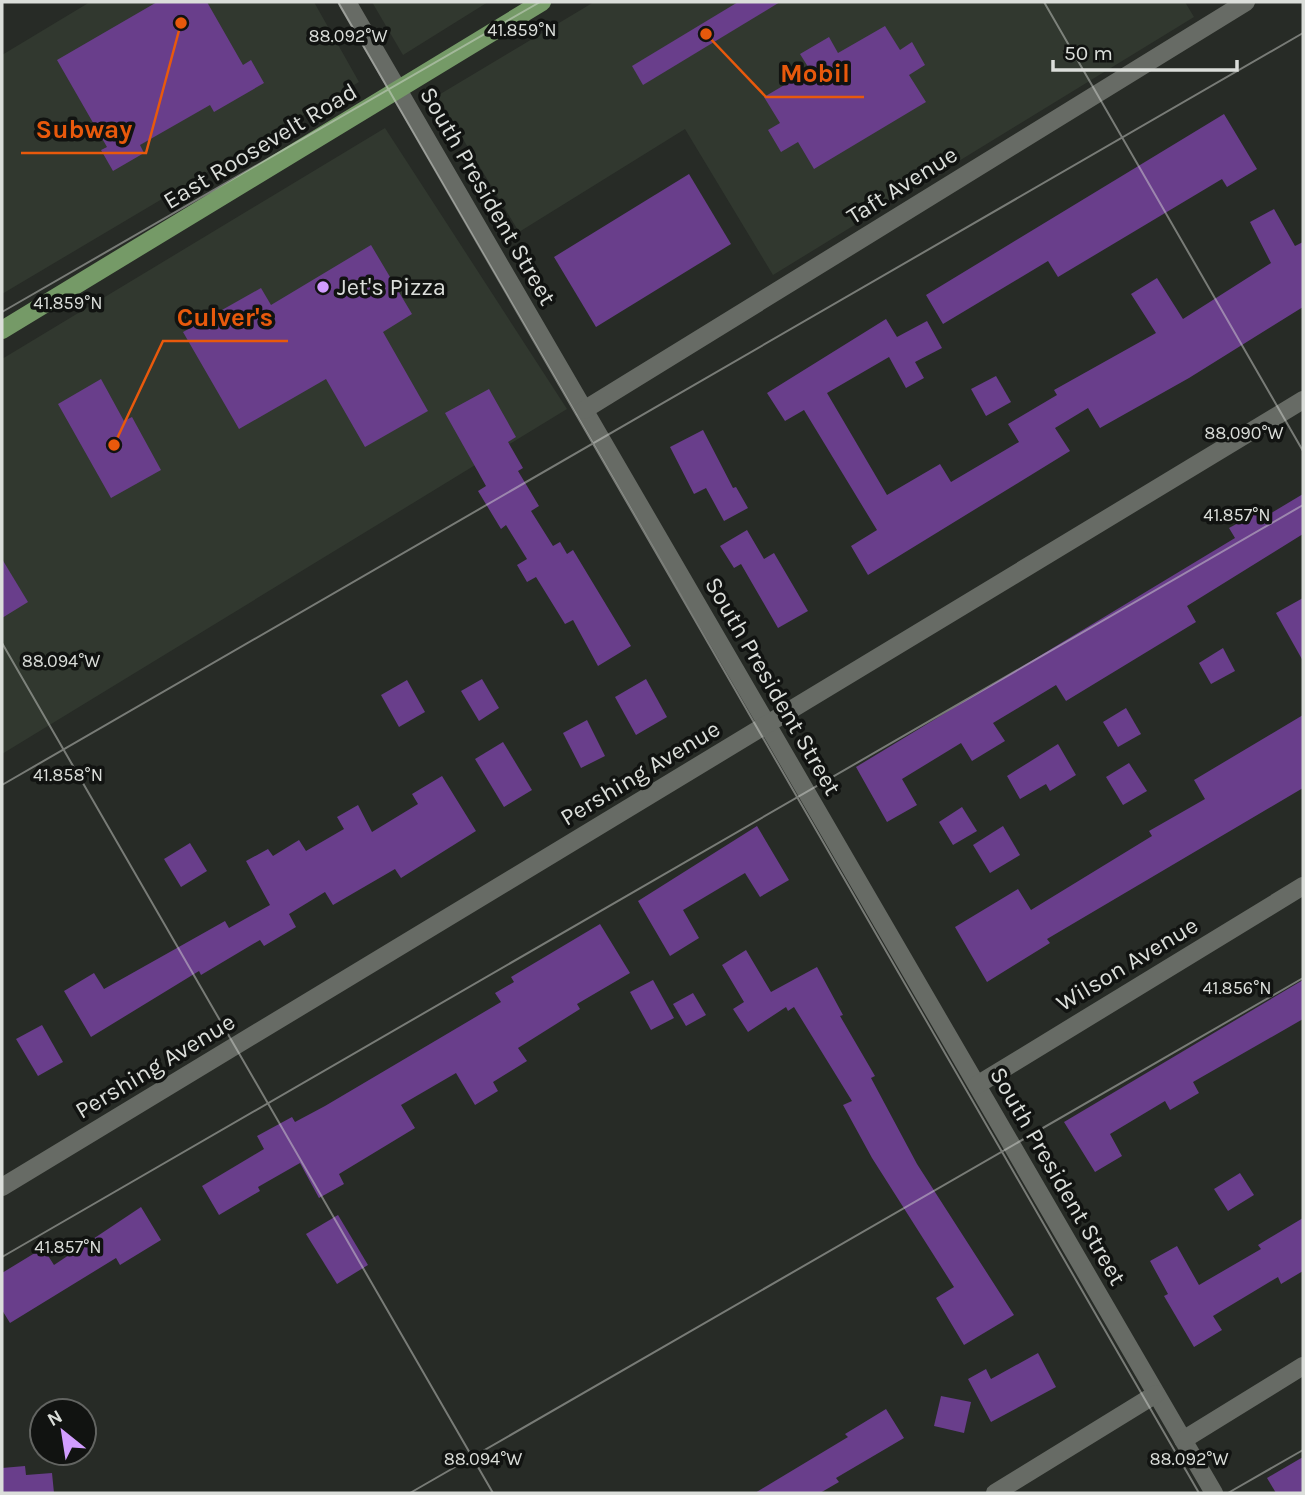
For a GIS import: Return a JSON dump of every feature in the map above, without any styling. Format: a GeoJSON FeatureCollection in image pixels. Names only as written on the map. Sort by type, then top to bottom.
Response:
{"type":"FeatureCollection","features":[{"type":"Feature","properties":{"kind":"main road","name":"East Roosevelt Road"},"geometry":{"type":"LineString","coordinates":[[2,330],[542,2]]}},
{"type":"Feature","properties":{"kind":"street","name":"South President Street"},"geometry":{"type":"LineString","coordinates":[[347,2],[1183,1440]]}},
{"type":"Feature","properties":{"kind":"street","name":"Taft Avenue"},"geometry":{"type":"LineString","coordinates":[[584,410],[1233,5]]}},
{"type":"Feature","properties":{"kind":"street","name":"Pershing Avenue"},"geometry":{"type":"LineString","coordinates":[[2,1188],[1303,400]]}},
{"type":"Feature","properties":{"kind":"street","name":"Wilson Avenue"},"geometry":{"type":"LineString","coordinates":[[976,1085],[1303,886]]}},
{"type":"Feature","properties":{"kind":"street"},"geometry":{"type":"LineString","coordinates":[[1213,1493],[1183,1440],[1303,1366]]}},
{"type":"Feature","properties":{"kind":"street"},"geometry":{"type":"LineString","coordinates":[[995,1493],[1156,1394]]}},
{"type":"Feature","properties":{"kind":"shaded area"},"geometry":{"type":"Polygon","coordinates":[[[90,2],[314,2],[359,82],[2,294],[2,55],[90,2]]]}},
{"type":"Feature","properties":{"kind":"shaded area"},"geometry":{"type":"Polygon","coordinates":[[[372,2],[488,2],[403,55],[372,2]]]}},
{"type":"Feature","properties":{"kind":"shaded area"},"geometry":{"type":"Polygon","coordinates":[[[594,2],[1185,2],[1194,17],[773,275],[685,129],[519,232],[437,96],[594,2]]]}},
{"type":"Feature","properties":{"kind":"shaded area"},"geometry":{"type":"Polygon","coordinates":[[[385,128],[567,409],[2,754],[2,359],[385,128]]]}},
{"type":"Feature","properties":{"kind":"building"},"geometry":{"type":"Polygon","coordinates":[[[157,2],[207,2],[243,65],[251,60],[264,83],[214,112],[210,105],[140,145],[144,153],[113,171],[101,150],[107,147],[57,60],[157,2]]]}},
{"type":"Feature","properties":{"kind":"building"},"geometry":{"type":"Polygon","coordinates":[[[738,2],[780,2],[643,85],[632,66],[738,2]]]}},
{"type":"Feature","properties":{"kind":"building"},"geometry":{"type":"Polygon","coordinates":[[[885,26],[900,50],[912,42],[925,65],[909,75],[926,102],[814,169],[798,142],[781,152],[768,130],[780,123],[764,97],[810,70],[800,54],[829,37],[838,53],[885,26]]]}},
{"type":"Feature","properties":{"kind":"building"},"geometry":{"type":"Polygon","coordinates":[[[1224,114],[1257,169],[1227,187],[1222,179],[1058,277],[1048,261],[943,324],[926,295],[1224,114]]]}},
{"type":"Feature","properties":{"kind":"building"},"geometry":{"type":"Polygon","coordinates":[[[689,174],[731,244],[596,327],[554,257],[689,174]]]}},
{"type":"Feature","properties":{"kind":"building"},"geometry":{"type":"Polygon","coordinates":[[[1274,209],[1295,246],[1303,242],[1303,307],[1189,378],[1100,428],[1088,408],[1055,428],[1070,451],[868,575],[851,546],[877,530],[804,410],[785,421],[767,393],[886,319],[897,337],[927,321],[942,348],[915,362],[924,378],[906,388],[889,357],[827,393],[887,495],[940,464],[951,482],[1019,442],[1008,424],[1057,395],[1054,390],[1156,333],[1131,294],[1157,278],[1183,319],[1271,263],[1250,222],[1274,209]]]}},
{"type":"Feature","properties":{"kind":"building"},"geometry":{"type":"Polygon","coordinates":[[[371,245],[412,314],[383,332],[428,411],[365,447],[326,379],[239,429],[183,332],[261,288],[271,305],[371,245]]]}},
{"type":"Feature","properties":{"kind":"building"},"geometry":{"type":"Polygon","coordinates":[[[996,376],[1011,402],[986,416],[971,389],[996,376]]]}},
{"type":"Feature","properties":{"kind":"building"},"geometry":{"type":"Polygon","coordinates":[[[101,379],[124,421],[132,417],[161,470],[111,498],[58,404],[101,379]]]}},
{"type":"Feature","properties":{"kind":"building"},"geometry":{"type":"Polygon","coordinates":[[[489,389],[516,437],[508,442],[523,468],[518,471],[539,506],[531,511],[553,546],[560,542],[567,554],[573,550],[631,646],[598,666],[573,620],[565,624],[536,577],[527,582],[517,565],[527,559],[506,525],[501,529],[478,491],[486,486],[445,413],[489,389]]]}},
{"type":"Feature","properties":{"kind":"building"},"geometry":{"type":"Polygon","coordinates":[[[703,430],[733,488],[736,487],[748,508],[724,521],[706,488],[694,494],[670,447],[703,430]]]}},
{"type":"Feature","properties":{"kind":"building"},"geometry":{"type":"Polygon","coordinates":[[[1303,494],[1303,534],[1187,606],[1196,622],[1066,701],[1056,685],[993,723],[1005,741],[972,761],[961,743],[902,779],[917,805],[887,822],[856,767],[1235,538],[1229,528],[1264,509],[1268,515],[1303,494]]]}},
{"type":"Feature","properties":{"kind":"building"},"geometry":{"type":"Polygon","coordinates":[[[747,530],[764,559],[774,553],[808,611],[778,628],[741,564],[734,568],[720,546],[747,530]]]}},
{"type":"Feature","properties":{"kind":"building"},"geometry":{"type":"Polygon","coordinates":[[[2,559],[28,602],[2,618],[2,559]]]}},
{"type":"Feature","properties":{"kind":"building"},"geometry":{"type":"Polygon","coordinates":[[[1303,598],[1303,661],[1276,613],[1303,598]]]}},
{"type":"Feature","properties":{"kind":"building"},"geometry":{"type":"Polygon","coordinates":[[[1223,648],[1235,671],[1211,684],[1199,663],[1223,648]]]}},
{"type":"Feature","properties":{"kind":"building"},"geometry":{"type":"Polygon","coordinates":[[[482,679],[499,708],[479,721],[461,691],[482,679]]]}},
{"type":"Feature","properties":{"kind":"building"},"geometry":{"type":"Polygon","coordinates":[[[646,679],[667,717],[636,735],[615,697],[646,679]]]}},
{"type":"Feature","properties":{"kind":"building"},"geometry":{"type":"Polygon","coordinates":[[[407,680],[425,712],[399,727],[381,695],[407,680]]]}},
{"type":"Feature","properties":{"kind":"building"},"geometry":{"type":"Polygon","coordinates":[[[1126,708],[1141,734],[1118,747],[1103,722],[1126,708]]]}},
{"type":"Feature","properties":{"kind":"building"},"geometry":{"type":"Polygon","coordinates":[[[1303,715],[1303,788],[1047,939],[1050,943],[987,982],[955,927],[1018,889],[1031,910],[1152,836],[1149,831],[1205,799],[1194,780],[1303,715]]]}},
{"type":"Feature","properties":{"kind":"building"},"geometry":{"type":"Polygon","coordinates":[[[587,720],[605,756],[581,768],[563,733],[587,720]]]}},
{"type":"Feature","properties":{"kind":"building"},"geometry":{"type":"Polygon","coordinates":[[[503,742],[532,790],[504,807],[475,759],[503,742]]]}},
{"type":"Feature","properties":{"kind":"building"},"geometry":{"type":"Polygon","coordinates":[[[1058,744],[1076,775],[1050,791],[1046,784],[1020,799],[1007,776],[1058,744]]]}},
{"type":"Feature","properties":{"kind":"building"},"geometry":{"type":"Polygon","coordinates":[[[1129,763],[1147,791],[1123,805],[1106,777],[1129,763]]]}},
{"type":"Feature","properties":{"kind":"building"},"geometry":{"type":"Polygon","coordinates":[[[442,776],[476,831],[401,878],[395,869],[333,905],[325,892],[289,914],[296,927],[264,946],[260,940],[201,975],[199,971],[91,1037],[64,991],[94,973],[104,989],[225,921],[229,928],[270,905],[246,861],[268,849],[273,856],[299,840],[306,851],[344,829],[337,817],[358,805],[372,832],[418,804],[412,794],[442,776]]]}},
{"type":"Feature","properties":{"kind":"building"},"geometry":{"type":"Polygon","coordinates":[[[962,807],[977,831],[953,845],[939,822],[962,807]]]}},
{"type":"Feature","properties":{"kind":"building"},"geometry":{"type":"Polygon","coordinates":[[[757,826],[789,880],[760,897],[745,873],[683,910],[699,938],[670,956],[638,901],[757,826]]]}},
{"type":"Feature","properties":{"kind":"building"},"geometry":{"type":"Polygon","coordinates":[[[1003,826],[1020,855],[990,873],[973,845],[1003,826]]]}},
{"type":"Feature","properties":{"kind":"building"},"geometry":{"type":"Polygon","coordinates":[[[190,843],[207,871],[181,887],[164,859],[190,843]]]}},
{"type":"Feature","properties":{"kind":"building"},"geometry":{"type":"Polygon","coordinates":[[[600,924],[630,973],[577,1004],[580,1009],[518,1048],[527,1061],[493,1082],[498,1091],[475,1105],[456,1073],[401,1105],[415,1128],[339,1174],[344,1184],[319,1198],[300,1163],[258,1187],[260,1191],[219,1215],[202,1186],[264,1149],[257,1136],[292,1117],[295,1122],[325,1106],[501,1002],[495,993],[514,982],[511,977],[600,924]]]}},
{"type":"Feature","properties":{"kind":"building"},"geometry":{"type":"Polygon","coordinates":[[[746,950],[771,992],[817,967],[843,1015],[840,1016],[875,1076],[871,1078],[917,1164],[1014,1315],[964,1345],[936,1298],[954,1287],[872,1158],[843,1105],[852,1101],[794,1007],[788,1011],[786,1007],[748,1032],[733,1009],[744,1002],[722,965],[746,950]]]}},
{"type":"Feature","properties":{"kind":"building"},"geometry":{"type":"Polygon","coordinates":[[[653,980],[674,1018],[651,1030],[630,992],[653,980]]]}},
{"type":"Feature","properties":{"kind":"building"},"geometry":{"type":"Polygon","coordinates":[[[1303,980],[1303,1019],[1193,1082],[1199,1093],[1170,1110],[1165,1101],[1110,1134],[1122,1156],[1095,1172],[1064,1122],[1303,980]]]}},
{"type":"Feature","properties":{"kind":"building"},"geometry":{"type":"Polygon","coordinates":[[[693,993],[706,1015],[686,1026],[673,1004],[693,993]]]}},
{"type":"Feature","properties":{"kind":"building"},"geometry":{"type":"Polygon","coordinates":[[[42,1025],[63,1062],[38,1076],[16,1039],[42,1025]]]}},
{"type":"Feature","properties":{"kind":"building"},"geometry":{"type":"Polygon","coordinates":[[[1240,1173],[1254,1195],[1228,1211],[1214,1189],[1240,1173]]]}},
{"type":"Feature","properties":{"kind":"building"},"geometry":{"type":"Polygon","coordinates":[[[141,1207],[161,1240],[120,1265],[116,1258],[10,1323],[2,1310],[2,1273],[43,1248],[54,1265],[141,1207]]]}},
{"type":"Feature","properties":{"kind":"building"},"geometry":{"type":"Polygon","coordinates":[[[338,1215],[368,1265],[337,1284],[306,1234],[338,1215]]]}},
{"type":"Feature","properties":{"kind":"building"},"geometry":{"type":"Polygon","coordinates":[[[1303,1218],[1303,1271],[1281,1284],[1278,1277],[1213,1316],[1222,1330],[1194,1347],[1164,1296],[1168,1294],[1150,1261],[1177,1246],[1199,1285],[1261,1249],[1258,1245],[1303,1218]]]}},
{"type":"Feature","properties":{"kind":"building"},"geometry":{"type":"Polygon","coordinates":[[[1038,1353],[1056,1387],[991,1422],[968,1379],[986,1369],[991,1379],[1038,1353]]]}},
{"type":"Feature","properties":{"kind":"building"},"geometry":{"type":"Polygon","coordinates":[[[941,1396],[971,1402],[964,1433],[934,1426],[941,1396]]]}},
{"type":"Feature","properties":{"kind":"building"},"geometry":{"type":"Polygon","coordinates":[[[886,1409],[904,1438],[836,1478],[839,1482],[820,1493],[755,1493],[848,1437],[845,1434],[886,1409]]]}},
{"type":"Feature","properties":{"kind":"building"},"geometry":{"type":"Polygon","coordinates":[[[1303,1457],[1303,1493],[1276,1493],[1267,1478],[1303,1457]]]}},
{"type":"Feature","properties":{"kind":"building"},"geometry":{"type":"Polygon","coordinates":[[[25,1466],[26,1475],[52,1473],[54,1493],[2,1493],[2,1468],[25,1466]]]}},
{"type":"Feature","properties":{"kind":"place","name":"Subway"},"geometry":{"type":"Point","coordinates":[181,23]}},
{"type":"Feature","properties":{"kind":"place","name":"Mobil"},"geometry":{"type":"Point","coordinates":[706,34]}},
{"type":"Feature","properties":{"kind":"place","name":"Jet's Pizza"},"geometry":{"type":"Point","coordinates":[323,287]}},
{"type":"Feature","properties":{"kind":"place","name":"Culver's"},"geometry":{"type":"Point","coordinates":[114,445]}}]}
